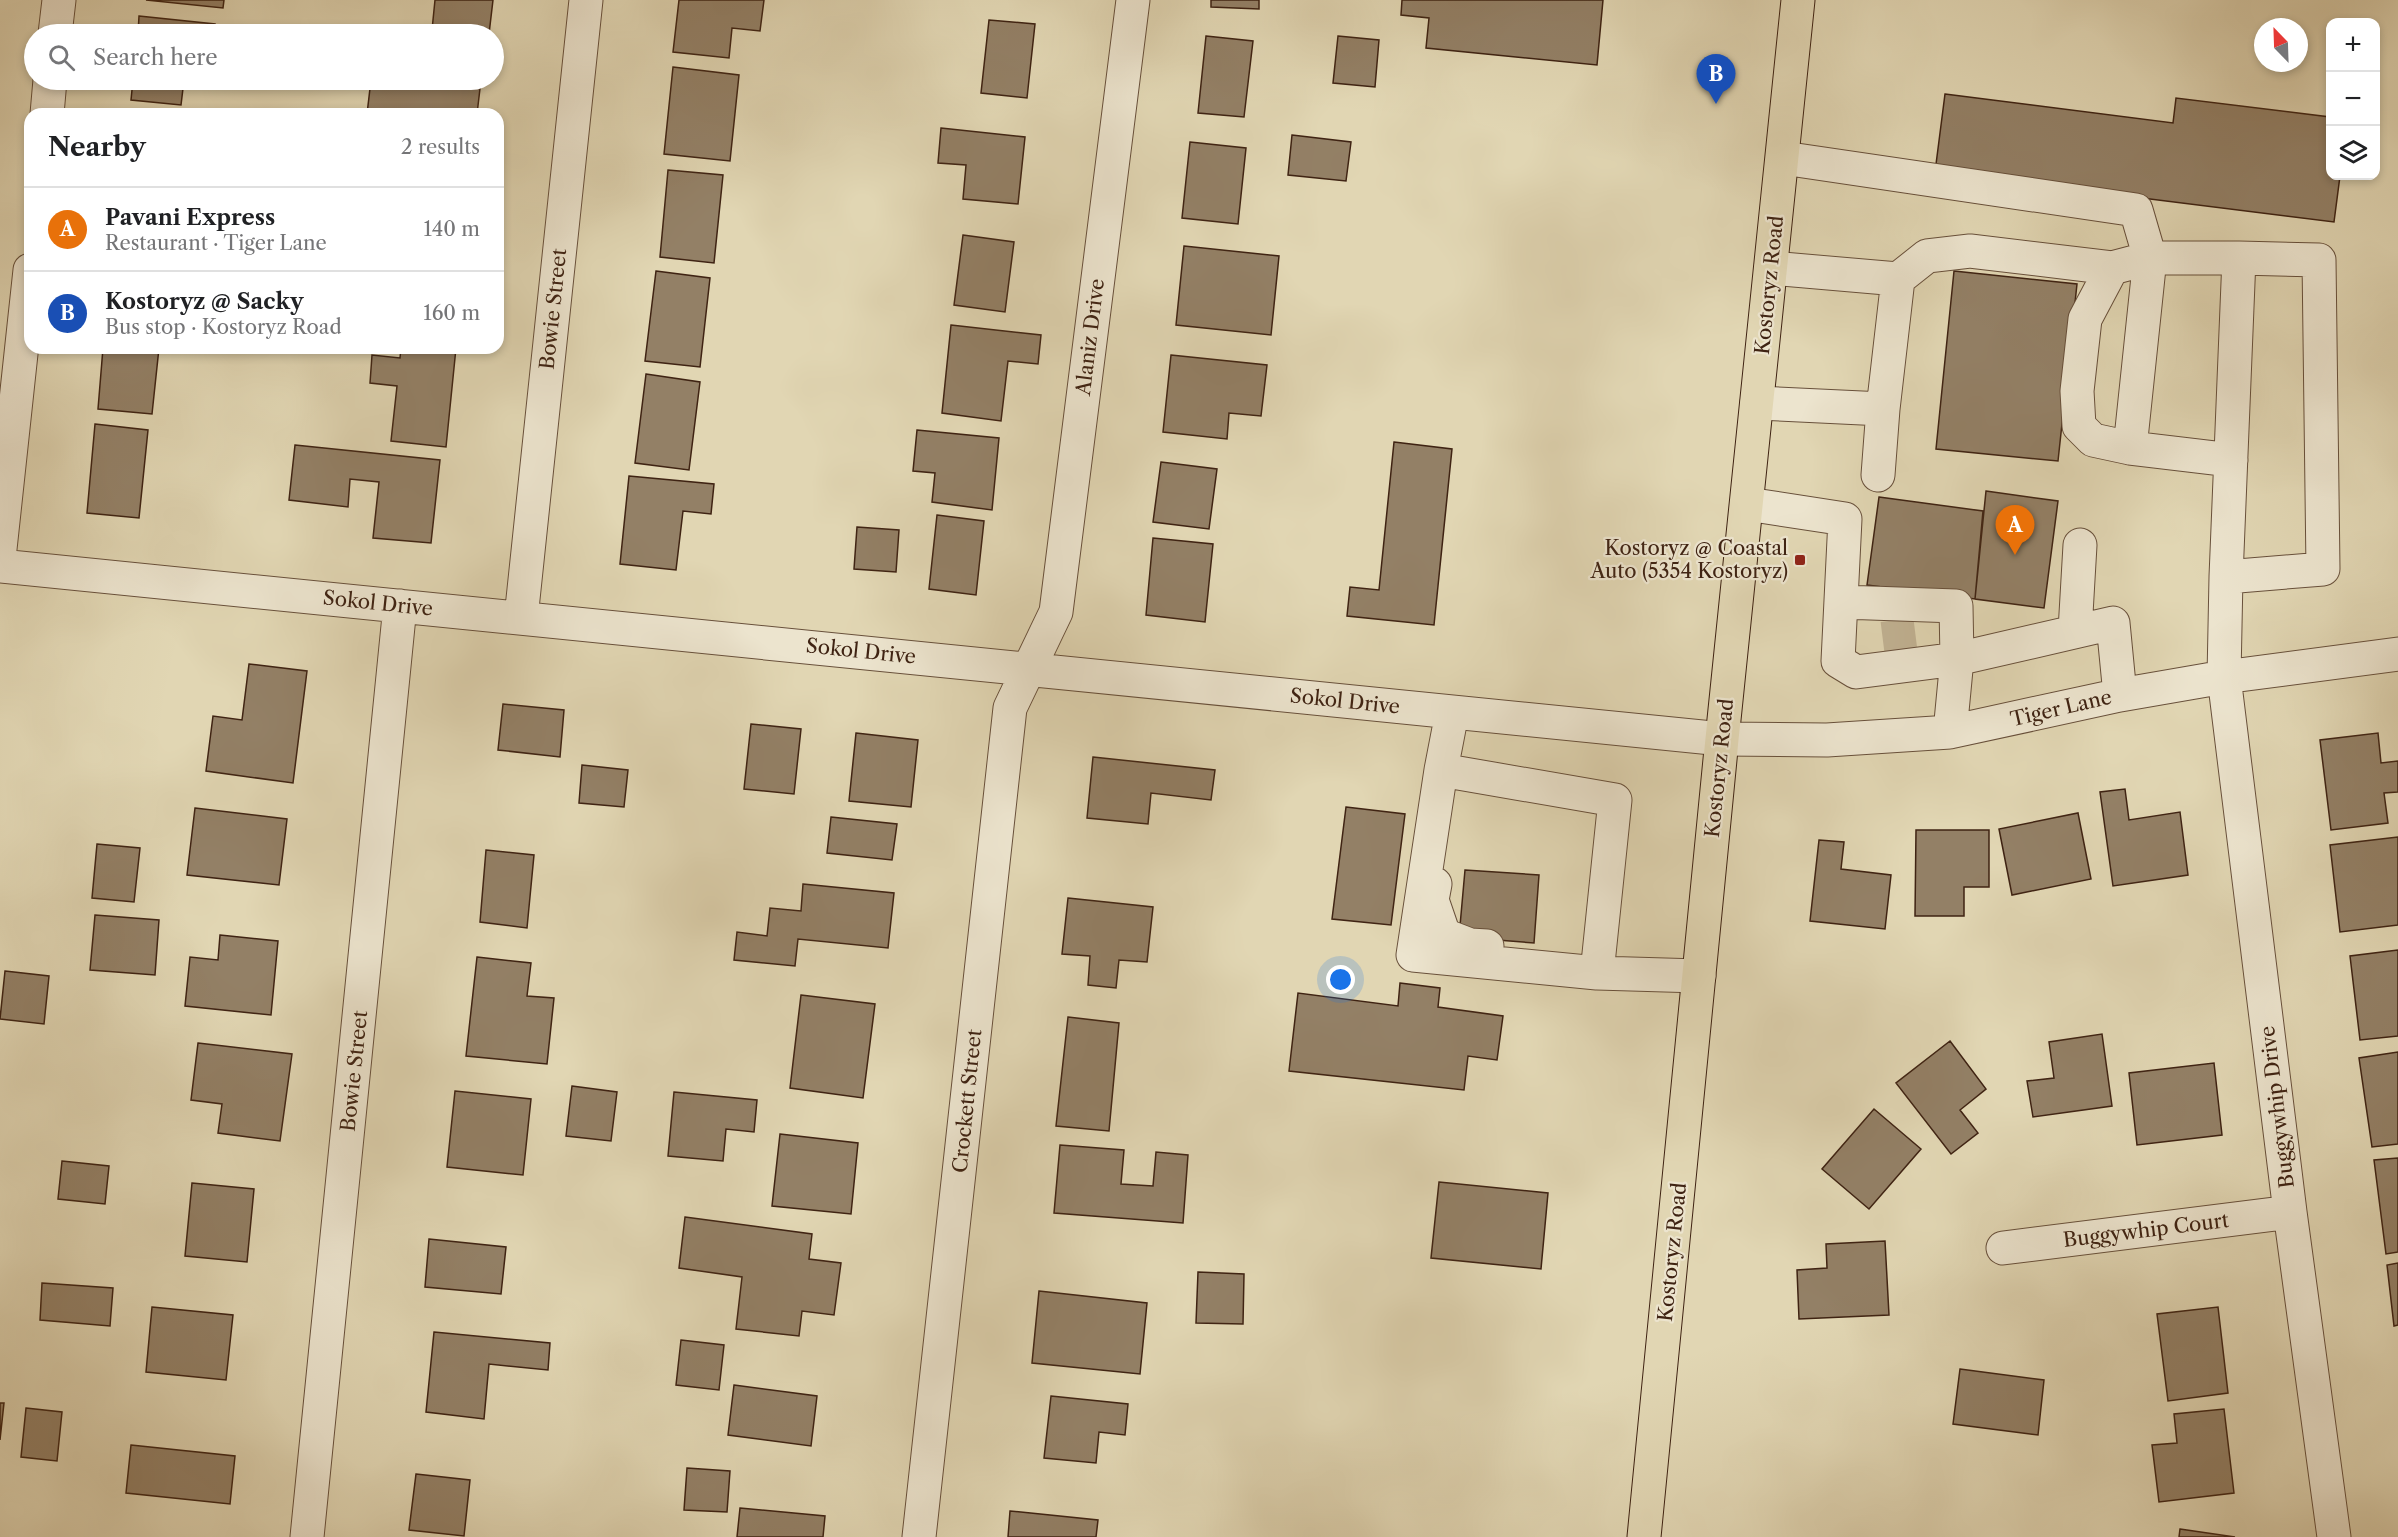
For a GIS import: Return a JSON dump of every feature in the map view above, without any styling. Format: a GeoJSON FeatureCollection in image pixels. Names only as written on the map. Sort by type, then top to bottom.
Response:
{"type":"FeatureCollection","features":[{"type":"Feature","properties":{"kind":"main road","name":"Kostoryz Road"},"geometry":{"type":"LineString","coordinates":[[1644,1537],[1722,739],[1798,0]]}},
{"type":"Feature","properties":{"kind":"street"},"geometry":{"type":"LineString","coordinates":[[56,24],[59,0]]}},
{"type":"Feature","properties":{"kind":"street","name":"Bowie Street"},"geometry":{"type":"LineString","coordinates":[[521,618],[586,0]]}},
{"type":"Feature","properties":{"kind":"street","name":"Alaniz Drive"},"geometry":{"type":"LineString","coordinates":[[1028,668],[1056,612],[1133,0]]}},
{"type":"Feature","properties":{"kind":"street"},"geometry":{"type":"LineString","coordinates":[[48,108],[49,90]]}},
{"type":"Feature","properties":{"kind":"street"},"geometry":{"type":"LineString","coordinates":[[1783,158],[2136,210],[2150,258],[2130,448]]}},
{"type":"Feature","properties":{"kind":"street"},"geometry":{"type":"LineString","coordinates":[[1772,268],[1898,279],[1927,256],[1970,251],[2112,268],[2150,258],[2319,260],[2323,569],[2226,577]]}},
{"type":"Feature","properties":{"kind":"street","name":"Buggywhip Drive"},"geometry":{"type":"LineString","coordinates":[[2239,258],[2224,677],[2290,1212],[2334,1537]]}},
{"type":"Feature","properties":{"kind":"street"},"geometry":{"type":"LineString","coordinates":[[2112,268],[2085,319],[2077,391],[2079,426],[2093,440],[2130,448],[2231,460]]}},
{"type":"Feature","properties":{"kind":"street"},"geometry":{"type":"LineString","coordinates":[[1878,475],[1898,279]]}},
{"type":"Feature","properties":{"kind":"street"},"geometry":{"type":"LineString","coordinates":[[0,549],[24,326]]}},
{"type":"Feature","properties":{"kind":"street"},"geometry":{"type":"LineString","coordinates":[[1757,403],[1883,409]]}},
{"type":"Feature","properties":{"kind":"street"},"geometry":{"type":"LineString","coordinates":[[1747,504],[1845,519],[1838,661],[1856,672],[1902,659],[1957,659],[2113,623],[2120,694]]}},
{"type":"Feature","properties":{"kind":"street"},"geometry":{"type":"LineString","coordinates":[[2075,631],[2080,544]]}},
{"type":"Feature","properties":{"kind":"street","name":"Sokol Drive"},"geometry":{"type":"LineString","coordinates":[[0,566],[1722,739]]}},
{"type":"Feature","properties":{"kind":"street"},"geometry":{"type":"LineString","coordinates":[[1842,602],[1896,612],[1956,606],[1957,659],[1950,732]]}},
{"type":"Feature","properties":{"kind":"street","name":"Bowie Street"},"geometry":{"type":"LineString","coordinates":[[307,1537],[400,606]]}},
{"type":"Feature","properties":{"kind":"street","name":"Tiger Lane"},"geometry":{"type":"LineString","coordinates":[[1722,739],[1827,740],[1950,732],[2120,694],[2224,677],[2398,654]]}},
{"type":"Feature","properties":{"kind":"street","name":"Crockett Street"},"geometry":{"type":"LineString","coordinates":[[919,1537],[1010,708],[1028,668]]}},
{"type":"Feature","properties":{"kind":"street"},"geometry":{"type":"LineString","coordinates":[[1452,713],[1435,803],[1413,955],[1597,973],[1699,976]]}},
{"type":"Feature","properties":{"kind":"street"},"geometry":{"type":"LineString","coordinates":[[1441,770],[1615,800],[1597,973]]}},
{"type":"Feature","properties":{"kind":"street","name":"Buggywhip Court"},"geometry":{"type":"LineString","coordinates":[[2003,1248],[2290,1212]]}},
{"type":"Feature","properties":{"kind":"building"},"geometry":{"type":"Polygon","coordinates":[[[146,0],[224,0],[223,8],[146,0]]]}},
{"type":"Feature","properties":{"kind":"building"},"geometry":{"type":"Polygon","coordinates":[[[435,0],[493,0],[490,24],[433,24],[435,0]]]}},
{"type":"Feature","properties":{"kind":"building"},"geometry":{"type":"Polygon","coordinates":[[[679,0],[764,0],[760,31],[732,28],[729,58],[673,52],[679,0]]]}},
{"type":"Feature","properties":{"kind":"building"},"geometry":{"type":"Polygon","coordinates":[[[1211,0],[1259,0],[1259,9],[1211,7],[1211,0]]]}},
{"type":"Feature","properties":{"kind":"building"},"geometry":{"type":"Polygon","coordinates":[[[1402,0],[1603,0],[1597,65],[1426,48],[1429,18],[1401,15],[1402,0]]]}},
{"type":"Feature","properties":{"kind":"building"},"geometry":{"type":"Polygon","coordinates":[[[139,16],[215,24],[139,24],[139,16]]]}},
{"type":"Feature","properties":{"kind":"building"},"geometry":{"type":"Polygon","coordinates":[[[989,20],[1035,24],[1027,98],[981,93],[989,20]]]}},
{"type":"Feature","properties":{"kind":"building"},"geometry":{"type":"Polygon","coordinates":[[[1206,36],[1253,41],[1244,117],[1198,113],[1206,36]]]}},
{"type":"Feature","properties":{"kind":"building"},"geometry":{"type":"Polygon","coordinates":[[[1338,36],[1379,40],[1375,87],[1333,83],[1338,36]]]}},
{"type":"Feature","properties":{"kind":"building"},"geometry":{"type":"Polygon","coordinates":[[[673,67],[739,75],[730,161],[664,154],[673,67]]]}},
{"type":"Feature","properties":{"kind":"building"},"geometry":{"type":"Polygon","coordinates":[[[132,90],[183,90],[181,105],[131,100],[132,90]]]}},
{"type":"Feature","properties":{"kind":"building"},"geometry":{"type":"Polygon","coordinates":[[[370,90],[480,90],[478,108],[368,108],[370,90]]]}},
{"type":"Feature","properties":{"kind":"building"},"geometry":{"type":"Polygon","coordinates":[[[1945,94],[2173,123],[2176,98],[2326,117],[2326,180],[2339,180],[2334,222],[1935,172],[1945,94]]]}},
{"type":"Feature","properties":{"kind":"building"},"geometry":{"type":"Polygon","coordinates":[[[941,128],[1025,137],[1018,204],[963,199],[966,165],[938,163],[941,128]]]}},
{"type":"Feature","properties":{"kind":"building"},"geometry":{"type":"Polygon","coordinates":[[[1292,135],[1351,142],[1346,181],[1288,175],[1292,135]]]}},
{"type":"Feature","properties":{"kind":"building"},"geometry":{"type":"Polygon","coordinates":[[[1190,142],[1246,148],[1238,224],[1182,218],[1190,142]]]}},
{"type":"Feature","properties":{"kind":"building"},"geometry":{"type":"Polygon","coordinates":[[[668,170],[723,175],[714,263],[660,257],[668,170]]]}},
{"type":"Feature","properties":{"kind":"building"},"geometry":{"type":"Polygon","coordinates":[[[963,235],[1014,242],[1005,312],[954,305],[963,235]]]}},
{"type":"Feature","properties":{"kind":"building"},"geometry":{"type":"Polygon","coordinates":[[[1184,246],[1279,256],[1271,335],[1176,325],[1184,246]]]}},
{"type":"Feature","properties":{"kind":"building"},"geometry":{"type":"Polygon","coordinates":[[[656,271],[710,278],[700,367],[645,361],[656,271]]]}},
{"type":"Feature","properties":{"kind":"building"},"geometry":{"type":"Polygon","coordinates":[[[1954,271],[2077,284],[2058,461],[1936,449],[1954,271]]]}},
{"type":"Feature","properties":{"kind":"building"},"geometry":{"type":"Polygon","coordinates":[[[951,325],[1041,335],[1038,364],[1008,361],[1001,421],[942,413],[951,325]]]}},
{"type":"Feature","properties":{"kind":"building"},"geometry":{"type":"Polygon","coordinates":[[[103,354],[158,354],[152,414],[98,409],[103,354]]]}},
{"type":"Feature","properties":{"kind":"building"},"geometry":{"type":"Polygon","coordinates":[[[400,354],[455,354],[446,447],[391,441],[397,386],[370,383],[372,355],[400,358],[400,354]]]}},
{"type":"Feature","properties":{"kind":"building"},"geometry":{"type":"Polygon","coordinates":[[[1171,355],[1267,365],[1261,416],[1229,413],[1227,439],[1163,432],[1171,355]]]}},
{"type":"Feature","properties":{"kind":"building"},"geometry":{"type":"Polygon","coordinates":[[[646,374],[700,382],[689,470],[635,463],[646,374]]]}},
{"type":"Feature","properties":{"kind":"building"},"geometry":{"type":"Polygon","coordinates":[[[95,424],[148,430],[139,518],[87,513],[95,424]]]}},
{"type":"Feature","properties":{"kind":"building"},"geometry":{"type":"Polygon","coordinates":[[[917,430],[999,438],[992,510],[932,502],[935,473],[913,471],[917,430]]]}},
{"type":"Feature","properties":{"kind":"building"},"geometry":{"type":"Polygon","coordinates":[[[1394,442],[1452,449],[1434,625],[1347,616],[1350,587],[1379,590],[1394,442]]]}},
{"type":"Feature","properties":{"kind":"building"},"geometry":{"type":"Polygon","coordinates":[[[295,445],[440,460],[431,543],[373,538],[379,482],[350,479],[348,507],[289,500],[295,445]]]}},
{"type":"Feature","properties":{"kind":"building"},"geometry":{"type":"Polygon","coordinates":[[[1161,462],[1217,469],[1209,529],[1153,522],[1161,462]]]}},
{"type":"Feature","properties":{"kind":"building"},"geometry":{"type":"Polygon","coordinates":[[[629,476],[714,484],[711,514],[683,511],[676,570],[620,564],[629,476]]]}},
{"type":"Feature","properties":{"kind":"building"},"geometry":{"type":"Polygon","coordinates":[[[1986,491],[2058,501],[2044,608],[1975,599],[1986,491]]]}},
{"type":"Feature","properties":{"kind":"building"},"geometry":{"type":"Polygon","coordinates":[[[1879,497],[1983,511],[1975,599],[1867,585],[1879,497]]]}},
{"type":"Feature","properties":{"kind":"building"},"geometry":{"type":"Polygon","coordinates":[[[937,515],[984,521],[976,595],[929,589],[937,515]]]}},
{"type":"Feature","properties":{"kind":"building"},"geometry":{"type":"Polygon","coordinates":[[[857,527],[899,530],[896,572],[854,569],[857,527]]]}},
{"type":"Feature","properties":{"kind":"building"},"geometry":{"type":"Polygon","coordinates":[[[1153,538],[1213,544],[1205,622],[1146,615],[1153,538]]]}},
{"type":"Feature","properties":{"kind":"building"},"geometry":{"type":"Polygon","coordinates":[[[249,664],[307,671],[293,783],[206,771],[213,716],[242,720],[249,664]]]}},
{"type":"Feature","properties":{"kind":"building"},"geometry":{"type":"Polygon","coordinates":[[[503,704],[564,710],[560,757],[498,750],[503,704]]]}},
{"type":"Feature","properties":{"kind":"building"},"geometry":{"type":"Polygon","coordinates":[[[751,724],[801,729],[794,794],[744,789],[751,724]]]}},
{"type":"Feature","properties":{"kind":"building"},"geometry":{"type":"Polygon","coordinates":[[[856,733],[918,740],[911,807],[849,801],[856,733]]]}},
{"type":"Feature","properties":{"kind":"building"},"geometry":{"type":"Polygon","coordinates":[[[2378,733],[2381,763],[2398,761],[2398,792],[2384,793],[2388,823],[2331,830],[2320,740],[2378,733]]]}},
{"type":"Feature","properties":{"kind":"building"},"geometry":{"type":"Polygon","coordinates":[[[1093,757],[1215,770],[1211,800],[1151,793],[1148,824],[1087,818],[1093,757]]]}},
{"type":"Feature","properties":{"kind":"building"},"geometry":{"type":"Polygon","coordinates":[[[582,765],[628,770],[624,807],[579,803],[582,765]]]}},
{"type":"Feature","properties":{"kind":"building"},"geometry":{"type":"Polygon","coordinates":[[[2125,789],[2129,820],[2180,812],[2188,875],[2113,886],[2100,792],[2125,789]]]}},
{"type":"Feature","properties":{"kind":"building"},"geometry":{"type":"Polygon","coordinates":[[[1346,807],[1405,814],[1391,925],[1332,919],[1346,807]]]}},
{"type":"Feature","properties":{"kind":"building"},"geometry":{"type":"Polygon","coordinates":[[[195,808],[287,819],[279,885],[187,875],[195,808]]]}},
{"type":"Feature","properties":{"kind":"building"},"geometry":{"type":"Polygon","coordinates":[[[2078,813],[2091,879],[2012,895],[1999,829],[2078,813]]]}},
{"type":"Feature","properties":{"kind":"building"},"geometry":{"type":"Polygon","coordinates":[[[831,817],[897,824],[892,860],[827,853],[831,817]]]}},
{"type":"Feature","properties":{"kind":"building"},"geometry":{"type":"Polygon","coordinates":[[[1916,830],[1989,830],[1989,887],[1964,887],[1964,916],[1915,916],[1916,830]]]}},
{"type":"Feature","properties":{"kind":"building"},"geometry":{"type":"Polygon","coordinates":[[[2398,837],[2398,925],[2340,932],[2330,845],[2398,837]]]}},
{"type":"Feature","properties":{"kind":"building"},"geometry":{"type":"Polygon","coordinates":[[[1819,840],[1844,842],[1841,869],[1891,875],[1885,929],[1810,921],[1819,840]]]}},
{"type":"Feature","properties":{"kind":"building"},"geometry":{"type":"Polygon","coordinates":[[[97,844],[140,848],[134,902],[92,898],[97,844]]]}},
{"type":"Feature","properties":{"kind":"building"},"geometry":{"type":"Polygon","coordinates":[[[486,850],[534,855],[527,928],[480,922],[486,850]]]}},
{"type":"Feature","properties":{"kind":"building"},"geometry":{"type":"Polygon","coordinates":[[[1465,870],[1539,875],[1534,943],[1459,937],[1465,870]]]}},
{"type":"Feature","properties":{"kind":"building"},"geometry":{"type":"Polygon","coordinates":[[[803,884],[894,893],[888,948],[798,939],[795,966],[734,960],[737,932],[767,936],[770,908],[801,911],[803,884]]]}},
{"type":"Feature","properties":{"kind":"building"},"geometry":{"type":"Polygon","coordinates":[[[1068,898],[1153,907],[1147,962],[1119,960],[1116,988],[1088,985],[1090,956],[1062,954],[1068,898]]]}},
{"type":"Feature","properties":{"kind":"building"},"geometry":{"type":"Polygon","coordinates":[[[95,915],[159,920],[155,975],[90,970],[95,915]]]}},
{"type":"Feature","properties":{"kind":"building"},"geometry":{"type":"Polygon","coordinates":[[[220,935],[278,941],[271,1015],[185,1006],[190,957],[218,960],[220,935]]]}},
{"type":"Feature","properties":{"kind":"building"},"geometry":{"type":"Polygon","coordinates":[[[2398,950],[2398,1036],[2360,1040],[2350,956],[2398,950]]]}},
{"type":"Feature","properties":{"kind":"building"},"geometry":{"type":"Polygon","coordinates":[[[477,957],[531,963],[527,996],[554,998],[547,1064],[466,1056],[477,957]]]}},
{"type":"Feature","properties":{"kind":"building"},"geometry":{"type":"Polygon","coordinates":[[[5,971],[49,976],[44,1024],[0,1019],[5,971]]]}},
{"type":"Feature","properties":{"kind":"building"},"geometry":{"type":"Polygon","coordinates":[[[1400,983],[1440,988],[1438,1007],[1503,1016],[1497,1060],[1468,1056],[1464,1090],[1289,1071],[1298,993],[1398,1006],[1400,983]]]}},
{"type":"Feature","properties":{"kind":"building"},"geometry":{"type":"Polygon","coordinates":[[[801,995],[875,1004],[863,1098],[790,1088],[801,995]]]}},
{"type":"Feature","properties":{"kind":"building"},"geometry":{"type":"Polygon","coordinates":[[[1068,1017],[1119,1023],[1109,1131],[1056,1126],[1068,1017]]]}},
{"type":"Feature","properties":{"kind":"building"},"geometry":{"type":"Polygon","coordinates":[[[2102,1034],[2112,1106],[2033,1117],[2027,1081],[2054,1078],[2049,1042],[2102,1034]]]}},
{"type":"Feature","properties":{"kind":"building"},"geometry":{"type":"Polygon","coordinates":[[[1950,1041],[1986,1089],[1960,1110],[1978,1133],[1951,1154],[1896,1083],[1950,1041]]]}},
{"type":"Feature","properties":{"kind":"building"},"geometry":{"type":"Polygon","coordinates":[[[198,1043],[292,1054],[280,1141],[218,1133],[222,1104],[191,1100],[198,1043]]]}},
{"type":"Feature","properties":{"kind":"building"},"geometry":{"type":"Polygon","coordinates":[[[2398,1052],[2398,1144],[2372,1147],[2359,1058],[2398,1052]]]}},
{"type":"Feature","properties":{"kind":"building"},"geometry":{"type":"Polygon","coordinates":[[[2214,1063],[2222,1135],[2137,1145],[2129,1073],[2214,1063]]]}},
{"type":"Feature","properties":{"kind":"building"},"geometry":{"type":"Polygon","coordinates":[[[572,1086],[617,1092],[611,1141],[566,1136],[572,1086]]]}},
{"type":"Feature","properties":{"kind":"building"},"geometry":{"type":"Polygon","coordinates":[[[455,1091],[531,1099],[523,1175],[447,1167],[455,1091]]]}},
{"type":"Feature","properties":{"kind":"building"},"geometry":{"type":"Polygon","coordinates":[[[674,1092],[757,1100],[754,1132],[726,1129],[723,1161],[668,1156],[674,1092]]]}},
{"type":"Feature","properties":{"kind":"building"},"geometry":{"type":"Polygon","coordinates":[[[1874,1109],[1921,1149],[1869,1209],[1822,1169],[1874,1109]]]}},
{"type":"Feature","properties":{"kind":"building"},"geometry":{"type":"Polygon","coordinates":[[[780,1134],[858,1143],[851,1214],[772,1206],[780,1134]]]}},
{"type":"Feature","properties":{"kind":"building"},"geometry":{"type":"Polygon","coordinates":[[[1060,1145],[1124,1150],[1121,1184],[1153,1186],[1156,1152],[1188,1155],[1183,1223],[1054,1213],[1060,1145]]]}},
{"type":"Feature","properties":{"kind":"building"},"geometry":{"type":"Polygon","coordinates":[[[2398,1158],[2398,1252],[2386,1254],[2374,1160],[2398,1158]]]}},
{"type":"Feature","properties":{"kind":"building"},"geometry":{"type":"Polygon","coordinates":[[[62,1161],[109,1166],[105,1204],[58,1199],[62,1161]]]}},
{"type":"Feature","properties":{"kind":"building"},"geometry":{"type":"Polygon","coordinates":[[[1439,1182],[1548,1193],[1541,1269],[1431,1258],[1439,1182]]]}},
{"type":"Feature","properties":{"kind":"building"},"geometry":{"type":"Polygon","coordinates":[[[192,1183],[254,1189],[247,1262],[185,1256],[192,1183]]]}},
{"type":"Feature","properties":{"kind":"building"},"geometry":{"type":"Polygon","coordinates":[[[685,1217],[812,1234],[809,1259],[841,1263],[834,1315],[802,1311],[799,1336],[736,1329],[742,1277],[679,1268],[685,1217]]]}},
{"type":"Feature","properties":{"kind":"building"},"geometry":{"type":"Polygon","coordinates":[[[429,1239],[506,1247],[501,1294],[425,1287],[429,1239]]]}},
{"type":"Feature","properties":{"kind":"building"},"geometry":{"type":"Polygon","coordinates":[[[1885,1241],[1889,1315],[1799,1319],[1797,1270],[1827,1268],[1826,1244],[1885,1241]]]}},
{"type":"Feature","properties":{"kind":"building"},"geometry":{"type":"Polygon","coordinates":[[[2398,1263],[2398,1325],[2394,1326],[2387,1265],[2398,1263]]]}},
{"type":"Feature","properties":{"kind":"building"},"geometry":{"type":"Polygon","coordinates":[[[1198,1272],[1244,1274],[1243,1324],[1196,1323],[1198,1272]]]}},
{"type":"Feature","properties":{"kind":"building"},"geometry":{"type":"Polygon","coordinates":[[[42,1283],[113,1288],[110,1326],[40,1320],[42,1283]]]}},
{"type":"Feature","properties":{"kind":"building"},"geometry":{"type":"Polygon","coordinates":[[[1039,1291],[1147,1303],[1140,1374],[1032,1363],[1039,1291]]]}},
{"type":"Feature","properties":{"kind":"building"},"geometry":{"type":"Polygon","coordinates":[[[152,1307],[233,1315],[226,1380],[146,1372],[152,1307]]]}},
{"type":"Feature","properties":{"kind":"building"},"geometry":{"type":"Polygon","coordinates":[[[2218,1307],[2228,1393],[2168,1401],[2157,1314],[2218,1307]]]}},
{"type":"Feature","properties":{"kind":"building"},"geometry":{"type":"Polygon","coordinates":[[[434,1332],[550,1343],[548,1370],[489,1364],[484,1419],[426,1412],[434,1332]]]}},
{"type":"Feature","properties":{"kind":"building"},"geometry":{"type":"Polygon","coordinates":[[[681,1340],[724,1345],[719,1390],[676,1385],[681,1340]]]}},
{"type":"Feature","properties":{"kind":"building"},"geometry":{"type":"Polygon","coordinates":[[[1960,1369],[2044,1380],[2038,1435],[1953,1424],[1960,1369]]]}},
{"type":"Feature","properties":{"kind":"building"},"geometry":{"type":"Polygon","coordinates":[[[734,1385],[817,1396],[811,1446],[728,1435],[734,1385]]]}},
{"type":"Feature","properties":{"kind":"building"},"geometry":{"type":"Polygon","coordinates":[[[1051,1396],[1128,1404],[1125,1435],[1099,1432],[1096,1463],[1044,1458],[1051,1396]]]}},
{"type":"Feature","properties":{"kind":"building"},"geometry":{"type":"Polygon","coordinates":[[[0,1403],[4,1403],[0,1440],[0,1403]]]}},
{"type":"Feature","properties":{"kind":"building"},"geometry":{"type":"Polygon","coordinates":[[[26,1408],[62,1412],[57,1461],[21,1457],[26,1408]]]}},
{"type":"Feature","properties":{"kind":"building"},"geometry":{"type":"Polygon","coordinates":[[[2224,1409],[2234,1493],[2159,1502],[2152,1445],[2177,1443],[2174,1414],[2224,1409]]]}},
{"type":"Feature","properties":{"kind":"building"},"geometry":{"type":"Polygon","coordinates":[[[131,1445],[235,1456],[230,1504],[126,1493],[131,1445]]]}},
{"type":"Feature","properties":{"kind":"building"},"geometry":{"type":"Polygon","coordinates":[[[687,1468],[730,1471],[727,1512],[684,1510],[687,1468]]]}},
{"type":"Feature","properties":{"kind":"building"},"geometry":{"type":"Polygon","coordinates":[[[416,1474],[470,1480],[464,1536],[409,1530],[416,1474]]]}},
{"type":"Feature","properties":{"kind":"building"},"geometry":{"type":"Polygon","coordinates":[[[740,1508],[825,1516],[823,1537],[737,1537],[740,1508]]]}},
{"type":"Feature","properties":{"kind":"building"},"geometry":{"type":"Polygon","coordinates":[[[1010,1511],[1098,1520],[1096,1537],[1008,1537],[1010,1511]]]}},
{"type":"Feature","properties":{"kind":"building"},"geometry":{"type":"Polygon","coordinates":[[[2180,1529],[2235,1537],[2179,1537],[2180,1529]]]}},
{"type":"Feature","properties":{"kind":"tunnel"},"geometry":{"type":"LineString","coordinates":[[1897,620],[1901,652]]}},
{"type":"Feature","properties":{"kind":"place","name":"Kostoryz @ Sacky"},"geometry":{"type":"Point","coordinates":[1716,104]}},
{"type":"Feature","properties":{"kind":"place","name":"Pavani Express"},"geometry":{"type":"Point","coordinates":[2015,555]}},
{"type":"Feature","properties":{"kind":"place","name":"Kostoryz @ Coastal Auto (5354 Kostoryz)"},"geometry":{"type":"Point","coordinates":[1800,560]}}]}
